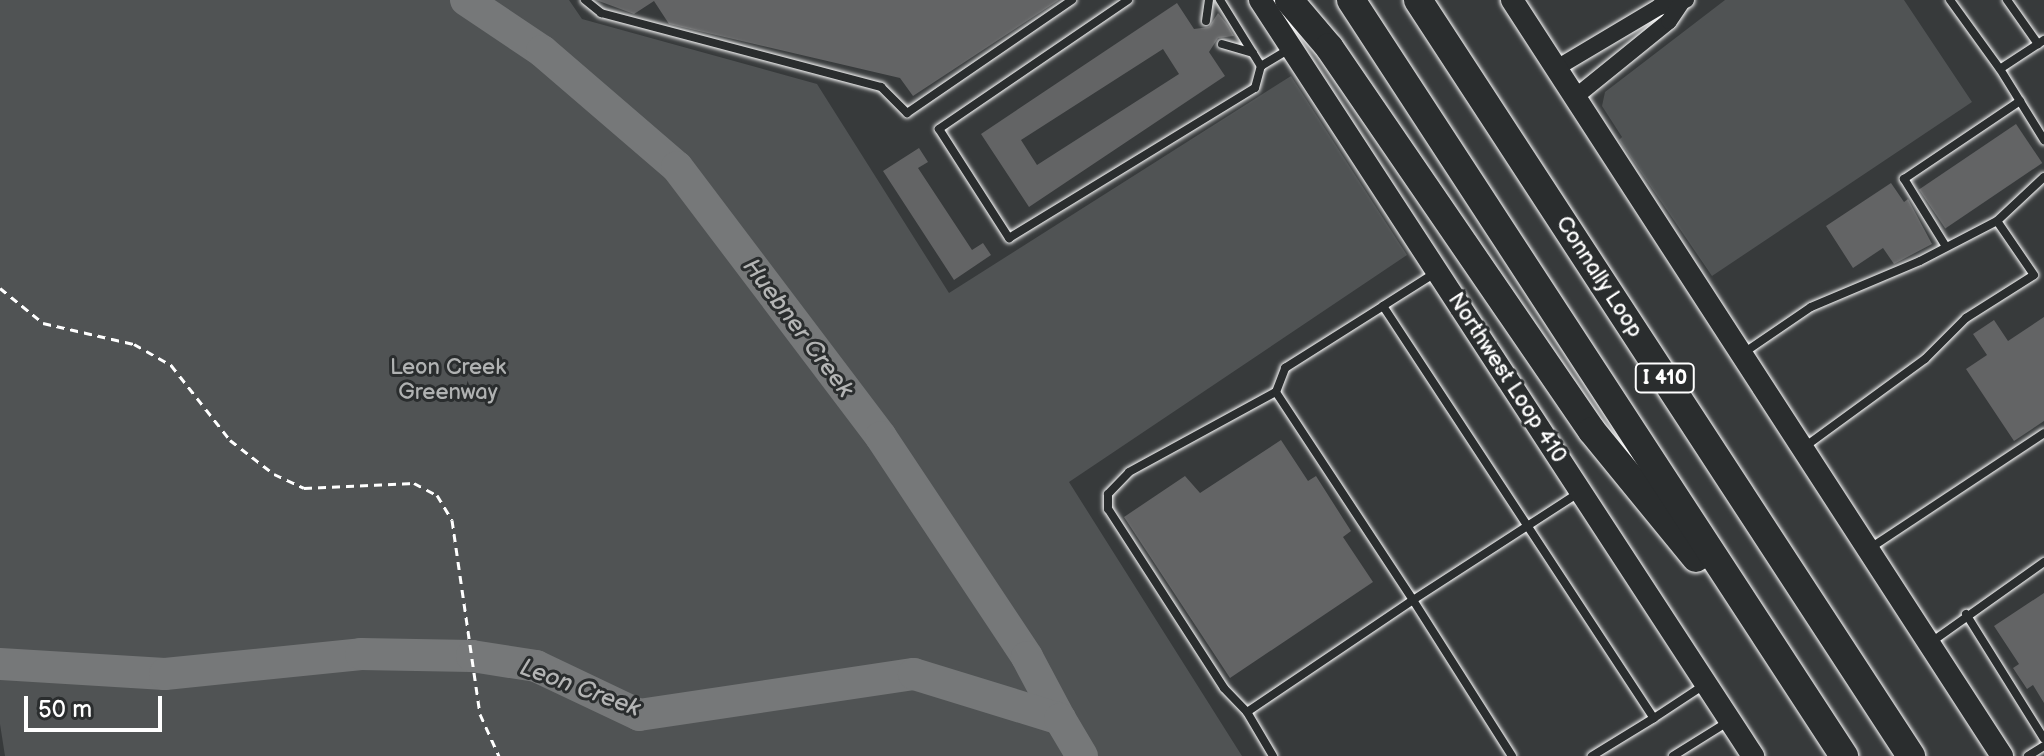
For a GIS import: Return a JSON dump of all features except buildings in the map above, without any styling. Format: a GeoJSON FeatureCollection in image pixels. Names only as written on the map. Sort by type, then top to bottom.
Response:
{"type":"FeatureCollection","features":[{"type":"Feature","properties":{"kind":"highway"},"geometry":{"type":"LineString","coordinates":[[1289,0],[1329,47],[1592,431],[1787,669]]}},
{"type":"Feature","properties":{"kind":"highway","name":"I 410"},"geometry":{"type":"LineString","coordinates":[[1351,0],[1844,756]]}},
{"type":"Feature","properties":{"kind":"highway","name":"Connally Loop"},"geometry":{"type":"LineString","coordinates":[[1418,0],[1911,756]]}},
{"type":"Feature","properties":{"kind":"main road","name":"Northwest Loop 410"},"geometry":{"type":"LineString","coordinates":[[1260,0],[1753,756]]}},
{"type":"Feature","properties":{"kind":"main road"},"geometry":{"type":"LineString","coordinates":[[1512,0],[2002,756]]}},
{"type":"Feature","properties":{"kind":"street"},"geometry":{"type":"LineString","coordinates":[[1555,69],[1659,7],[1682,1]]}},
{"type":"Feature","properties":{"kind":"street"},"geometry":{"type":"LineString","coordinates":[[1574,98],[1669,21],[1682,1]]}},
{"type":"Feature","properties":{"kind":"lane"},"geometry":{"type":"LineString","coordinates":[[585,0],[601,13],[881,87],[907,113],[1072,0]]}},
{"type":"Feature","properties":{"kind":"lane"},"geometry":{"type":"LineString","coordinates":[[1128,0],[939,129],[1009,238],[1255,88],[1261,66],[1291,47]]}},
{"type":"Feature","properties":{"kind":"lane"},"geometry":{"type":"LineString","coordinates":[[1206,21],[1209,0]]}},
{"type":"Feature","properties":{"kind":"lane"},"geometry":{"type":"LineString","coordinates":[[1220,0],[1261,66]]}},
{"type":"Feature","properties":{"kind":"lane"},"geometry":{"type":"LineString","coordinates":[[1950,0],[2000,69],[2044,140]]}},
{"type":"Feature","properties":{"kind":"lane"},"geometry":{"type":"LineString","coordinates":[[2000,69],[2041,42],[2007,0]]}},
{"type":"Feature","properties":{"kind":"lane"},"geometry":{"type":"LineString","coordinates":[[1222,44],[1253,53]]}},
{"type":"Feature","properties":{"kind":"lane"},"geometry":{"type":"LineString","coordinates":[[1945,245],[1904,179],[2020,101]]}},
{"type":"Feature","properties":{"kind":"lane"},"geometry":{"type":"LineString","coordinates":[[1741,355],[1811,307],[1920,261],[1945,245],[1997,221],[2044,177]]}},
{"type":"Feature","properties":{"kind":"lane"},"geometry":{"type":"LineString","coordinates":[[1802,449],[1915,367],[1966,318],[2034,275],[1997,221]]}},
{"type":"Feature","properties":{"kind":"lane"},"geometry":{"type":"LineString","coordinates":[[1273,756],[1247,712],[1224,688],[1108,509],[1108,494],[1129,472],[1276,392],[1285,368],[1438,272]]}},
{"type":"Feature","properties":{"kind":"lane"},"geometry":{"type":"LineString","coordinates":[[1383,306],[1654,718]]}},
{"type":"Feature","properties":{"kind":"lane"},"geometry":{"type":"LineString","coordinates":[[1276,392],[1512,756]]}},
{"type":"Feature","properties":{"kind":"lane"},"geometry":{"type":"LineString","coordinates":[[1868,550],[2044,433]]}},
{"type":"Feature","properties":{"kind":"lane"},"geometry":{"type":"LineString","coordinates":[[1247,712],[1581,491]]}},
{"type":"Feature","properties":{"kind":"lane"},"geometry":{"type":"LineString","coordinates":[[1929,643],[1966,614],[2044,562]]}},
{"type":"Feature","properties":{"kind":"lane"},"geometry":{"type":"LineString","coordinates":[[1966,614],[2044,739]]}},
{"type":"Feature","properties":{"kind":"lane"},"geometry":{"type":"LineString","coordinates":[[1592,756],[1706,684]]}},
{"type":"Feature","properties":{"kind":"lane"},"geometry":{"type":"LineString","coordinates":[[1673,756],[1730,720]]}},
{"type":"Feature","properties":{"kind":"lane"},"geometry":{"type":"LineString","coordinates":[[2028,756],[2044,746]]}},
{"type":"Feature","properties":{"kind":"path"},"geometry":{"type":"LineString","coordinates":[[0,288],[43,323],[134,344],[171,365],[230,440],[274,474],[304,488],[414,483],[437,495],[452,520],[480,714],[499,756]]}},
{"type":"Feature","properties":{"kind":"green space","name":"Leon Creek Greenway"},"geometry":{"type":"Polygon","coordinates":[[[0,0],[569,0],[582,19],[817,84],[949,293],[1291,76],[1407,255],[1069,482],[1242,756],[5,756],[0,724],[0,0]]]}},
{"type":"Feature","properties":{"kind":"green space"},"geometry":{"type":"Polygon","coordinates":[[[1725,0],[1904,0],[1972,102],[1712,276],[1619,140],[1622,137],[1602,106],[1605,92],[1725,0]]]}},
{"type":"Feature","properties":{"kind":"waterway","name":"Huebner Creek"},"geometry":{"type":"LineString","coordinates":[[466,0],[542,51],[677,167],[881,437],[1027,657],[1060,719]]}},
{"type":"Feature","properties":{"kind":"waterway","name":"Leon Creek"},"geometry":{"type":"LineString","coordinates":[[0,664],[165,674],[361,654],[472,656],[536,666],[639,715],[914,674],[1060,719],[1082,756]]}}]}
